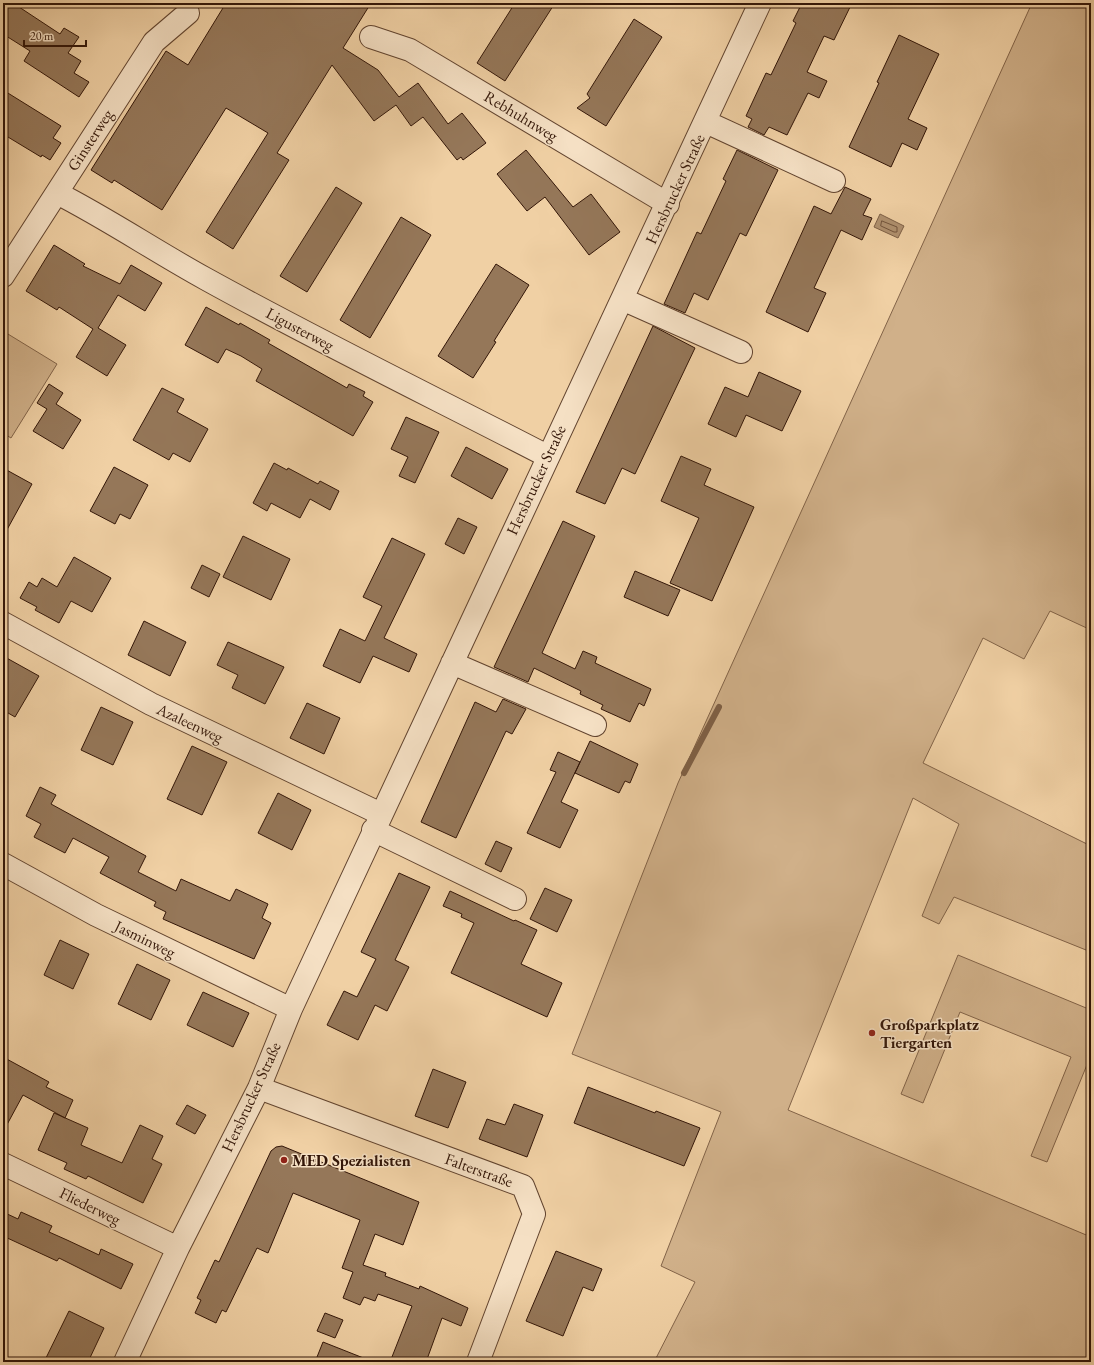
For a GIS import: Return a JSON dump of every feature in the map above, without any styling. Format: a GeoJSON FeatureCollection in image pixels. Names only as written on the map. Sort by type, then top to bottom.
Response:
{"type":"FeatureCollection","features":[{"type":"Feature","properties":{"kind":"street","name":"Hersbrucker Straße"},"geometry":{"type":"LineString","coordinates":[[125,1362],[178,1248],[259,1088],[290,1009],[547,456],[668,204],[760,3]]}},
{"type":"Feature","properties":{"kind":"street","name":"Ginsterweg"},"geometry":{"type":"LineString","coordinates":[[3,276],[154,42],[188,13]]}},
{"type":"Feature","properties":{"kind":"street","name":"Rebhuhnweg"},"geometry":{"type":"LineString","coordinates":[[371,37],[410,50],[668,204]]}},
{"type":"Feature","properties":{"kind":"street","name":"Hersbrucker Straße"},"geometry":{"type":"LineString","coordinates":[[706,122],[834,181]]}},
{"type":"Feature","properties":{"kind":"street","name":"Ligusterweg"},"geometry":{"type":"LineString","coordinates":[[57,193],[98,214],[205,279],[314,337],[547,456]]}},
{"type":"Feature","properties":{"kind":"street"},"geometry":{"type":"LineString","coordinates":[[622,299],[740,352]]}},
{"type":"Feature","properties":{"kind":"street","name":"Azaleenweg"},"geometry":{"type":"LineString","coordinates":[[3,623],[151,704],[377,822]]}},
{"type":"Feature","properties":{"kind":"street"},"geometry":{"type":"LineString","coordinates":[[452,663],[595,725]]}},
{"type":"Feature","properties":{"kind":"street"},"geometry":{"type":"LineString","coordinates":[[377,822],[515,899]]}},
{"type":"Feature","properties":{"kind":"street","name":"Jasminweg"},"geometry":{"type":"LineString","coordinates":[[3,864],[96,915],[290,1009]]}},
{"type":"Feature","properties":{"kind":"street","name":"Falterstraße"},"geometry":{"type":"LineString","coordinates":[[259,1088],[523,1186],[534,1214],[478,1362]]}},
{"type":"Feature","properties":{"kind":"street","name":"Fliederweg"},"geometry":{"type":"LineString","coordinates":[[3,1164],[178,1248]]}},
{"type":"Feature","properties":{"kind":"shaded area"},"geometry":{"type":"Polygon","coordinates":[[[1032,3],[1091,3],[1091,630],[1050,611],[1024,659],[983,638],[923,763],[1091,846],[1091,952],[954,897],[939,924],[922,916],[959,824],[913,798],[788,1110],[1091,1237],[1091,1362],[654,1362],[695,1282],[661,1266],[721,1112],[572,1054],[678,783],[1032,3]]]}},
{"type":"Feature","properties":{"kind":"shaded area"},"geometry":{"type":"Polygon","coordinates":[[[3,331],[57,364],[11,438],[3,433],[3,331]]]}},
{"type":"Feature","properties":{"kind":"shaded area"},"geometry":{"type":"Polygon","coordinates":[[[958,955],[1091,1010],[1091,1055],[1047,1162],[1031,1156],[1071,1057],[960,1012],[923,1103],[901,1094],[958,955]]]}},
{"type":"Feature","properties":{"kind":"water"},"geometry":{"type":"Polygon","coordinates":[[[880,214],[904,226],[898,238],[874,227],[880,214]]]}},
{"type":"Feature","properties":{"kind":"building"},"geometry":{"type":"Polygon","coordinates":[[[3,3],[13,3],[60,34],[64,28],[79,37],[68,53],[81,61],[74,73],[89,82],[79,97],[24,61],[30,51],[3,34],[3,3]]]}},
{"type":"Feature","properties":{"kind":"building"},"geometry":{"type":"Polygon","coordinates":[[[226,3],[371,3],[343,48],[378,70],[399,97],[418,83],[448,124],[462,113],[486,143],[463,160],[461,157],[457,160],[423,117],[411,126],[396,105],[374,121],[332,65],[277,153],[289,160],[233,249],[206,232],[268,133],[226,108],[162,210],[114,180],[112,183],[91,170],[166,51],[188,65],[226,3]]]}},
{"type":"Feature","properties":{"kind":"building"},"geometry":{"type":"Polygon","coordinates":[[[515,3],[555,3],[505,81],[477,63],[515,3]]]}},
{"type":"Feature","properties":{"kind":"building"},"geometry":{"type":"Polygon","coordinates":[[[802,3],[852,3],[834,40],[824,36],[807,72],[827,81],[819,98],[808,93],[787,135],[769,127],[764,135],[748,127],[752,119],[746,116],[766,73],[771,75],[796,23],[793,21],[802,3]]]}},
{"type":"Feature","properties":{"kind":"building"},"geometry":{"type":"Polygon","coordinates":[[[634,19],[662,37],[606,126],[577,108],[590,98],[587,94],[634,19]]]}},
{"type":"Feature","properties":{"kind":"building"},"geometry":{"type":"Polygon","coordinates":[[[899,35],[939,54],[908,119],[927,128],[917,150],[902,143],[891,167],[849,147],[879,83],[877,82],[899,35]]]}},
{"type":"Feature","properties":{"kind":"building"},"geometry":{"type":"Polygon","coordinates":[[[3,90],[61,126],[53,138],[61,143],[50,160],[42,155],[41,157],[3,134],[3,90]]]}},
{"type":"Feature","properties":{"kind":"building"},"geometry":{"type":"Polygon","coordinates":[[[526,150],[573,207],[591,194],[620,232],[589,255],[545,197],[527,211],[497,174],[526,150]]]}},
{"type":"Feature","properties":{"kind":"building"},"geometry":{"type":"Polygon","coordinates":[[[737,150],[778,170],[746,236],[740,233],[708,300],[694,293],[685,313],[664,304],[697,232],[701,234],[726,181],[723,179],[737,150]]]}},
{"type":"Feature","properties":{"kind":"building"},"geometry":{"type":"Polygon","coordinates":[[[336,187],[362,203],[307,292],[280,276],[336,187]]]}},
{"type":"Feature","properties":{"kind":"building"},"geometry":{"type":"Polygon","coordinates":[[[845,187],[871,199],[863,215],[872,218],[862,240],[841,230],[814,288],[826,293],[808,332],[766,312],[814,206],[831,214],[845,187]]]}},
{"type":"Feature","properties":{"kind":"building"},"geometry":{"type":"Polygon","coordinates":[[[401,217],[431,235],[370,338],[340,320],[401,217]]]}},
{"type":"Feature","properties":{"kind":"building"},"geometry":{"type":"Polygon","coordinates":[[[54,245],[85,264],[83,266],[120,284],[131,265],[162,283],[145,311],[118,295],[98,328],[126,345],[107,376],[76,357],[93,329],[59,307],[57,310],[26,291],[54,245]]]}},
{"type":"Feature","properties":{"kind":"building"},"geometry":{"type":"Polygon","coordinates":[[[496,264],[529,285],[473,378],[438,356],[496,264]]]}},
{"type":"Feature","properties":{"kind":"building"},"geometry":{"type":"Polygon","coordinates":[[[206,307],[239,325],[240,323],[270,340],[268,343],[347,388],[349,384],[365,392],[363,396],[373,402],[353,436],[256,381],[262,369],[241,356],[226,349],[218,363],[185,345],[206,307]]]}},
{"type":"Feature","properties":{"kind":"building"},"geometry":{"type":"Polygon","coordinates":[[[653,326],[695,348],[635,474],[622,468],[605,504],[576,492],[653,326]]]}},
{"type":"Feature","properties":{"kind":"building"},"geometry":{"type":"Polygon","coordinates":[[[759,372],[801,391],[782,431],[746,415],[736,437],[708,424],[725,387],[748,397],[759,372]]]}},
{"type":"Feature","properties":{"kind":"building"},"geometry":{"type":"Polygon","coordinates":[[[49,384],[63,393],[56,404],[81,420],[63,449],[33,431],[47,409],[37,403],[49,384]]]}},
{"type":"Feature","properties":{"kind":"building"},"geometry":{"type":"Polygon","coordinates":[[[162,388],[184,399],[177,412],[208,429],[190,462],[173,453],[169,460],[133,440],[162,388]]]}},
{"type":"Feature","properties":{"kind":"building"},"geometry":{"type":"Polygon","coordinates":[[[406,417],[439,432],[415,483],[399,476],[408,457],[391,449],[406,417]]]}},
{"type":"Feature","properties":{"kind":"building"},"geometry":{"type":"Polygon","coordinates":[[[466,447],[508,469],[492,499],[451,476],[466,447]]]}},
{"type":"Feature","properties":{"kind":"building"},"geometry":{"type":"Polygon","coordinates":[[[681,456],[711,469],[704,485],[754,507],[712,601],[670,583],[699,518],[661,501],[681,456]]]}},
{"type":"Feature","properties":{"kind":"building"},"geometry":{"type":"Polygon","coordinates":[[[274,463],[287,470],[288,468],[318,484],[320,481],[339,491],[330,510],[310,499],[300,518],[271,503],[267,511],[253,503],[274,463]]]}},
{"type":"Feature","properties":{"kind":"building"},"geometry":{"type":"Polygon","coordinates":[[[114,467],[148,485],[130,519],[120,514],[115,524],[90,511],[114,467]]]}},
{"type":"Feature","properties":{"kind":"building"},"geometry":{"type":"Polygon","coordinates":[[[3,468],[32,484],[3,537],[3,468]]]}},
{"type":"Feature","properties":{"kind":"building"},"geometry":{"type":"Polygon","coordinates":[[[458,518],[477,527],[464,554],[445,544],[458,518]]]}},
{"type":"Feature","properties":{"kind":"building"},"geometry":{"type":"Polygon","coordinates":[[[563,521],[595,536],[542,653],[575,669],[583,651],[597,657],[595,663],[651,689],[644,706],[639,703],[630,722],[601,709],[603,705],[580,694],[581,691],[534,668],[528,682],[494,667],[563,521]]]}},
{"type":"Feature","properties":{"kind":"building"},"geometry":{"type":"Polygon","coordinates":[[[243,536],[290,559],[271,600],[223,577],[243,536]]]}},
{"type":"Feature","properties":{"kind":"building"},"geometry":{"type":"Polygon","coordinates":[[[392,538],[425,554],[384,638],[417,654],[409,672],[373,656],[360,683],[323,666],[340,629],[365,641],[382,606],[363,597],[392,538]]]}},
{"type":"Feature","properties":{"kind":"building"},"geometry":{"type":"Polygon","coordinates":[[[74,557],[111,578],[92,612],[71,601],[59,623],[35,610],[37,607],[20,598],[29,582],[37,587],[42,578],[57,587],[74,557]]]}},
{"type":"Feature","properties":{"kind":"building"},"geometry":{"type":"Polygon","coordinates":[[[202,565],[220,574],[209,597],[191,588],[202,565]]]}},
{"type":"Feature","properties":{"kind":"building"},"geometry":{"type":"Polygon","coordinates":[[[635,571],[680,590],[668,616],[624,597],[635,571]]]}},
{"type":"Feature","properties":{"kind":"building"},"geometry":{"type":"Polygon","coordinates":[[[144,621],[186,642],[170,676],[128,655],[144,621]]]}},
{"type":"Feature","properties":{"kind":"building"},"geometry":{"type":"Polygon","coordinates":[[[228,642],[284,667],[265,704],[232,688],[238,675],[217,665],[228,642]]]}},
{"type":"Feature","properties":{"kind":"building"},"geometry":{"type":"Polygon","coordinates":[[[3,656],[39,676],[15,717],[3,710],[3,656]]]}},
{"type":"Feature","properties":{"kind":"building"},"geometry":{"type":"Polygon","coordinates":[[[503,699],[526,709],[512,734],[506,731],[456,838],[421,822],[475,702],[496,712],[503,699]]]}},
{"type":"Feature","properties":{"kind":"building"},"geometry":{"type":"Polygon","coordinates":[[[307,703],[340,718],[324,754],[290,738],[307,703]]]}},
{"type":"Feature","properties":{"kind":"building"},"geometry":{"type":"Polygon","coordinates":[[[101,707],[133,722],[113,765],[81,750],[101,707]]]}},
{"type":"Feature","properties":{"kind":"building"},"geometry":{"type":"Polygon","coordinates":[[[590,741],[638,764],[630,783],[625,781],[619,793],[575,773],[590,741]]]}},
{"type":"Feature","properties":{"kind":"building"},"geometry":{"type":"Polygon","coordinates":[[[192,746],[227,762],[202,815],[167,799],[192,746]]]}},
{"type":"Feature","properties":{"kind":"building"},"geometry":{"type":"Polygon","coordinates":[[[558,752],[580,762],[561,802],[578,810],[560,848],[527,833],[556,772],[550,770],[558,752]]]}},
{"type":"Feature","properties":{"kind":"building"},"geometry":{"type":"Polygon","coordinates":[[[40,787],[56,795],[51,804],[146,856],[138,872],[176,891],[181,879],[230,901],[236,889],[268,904],[262,918],[271,923],[254,959],[163,919],[166,912],[154,906],[156,902],[100,873],[109,857],[73,838],[65,853],[34,837],[41,824],[26,816],[40,787]]]}},
{"type":"Feature","properties":{"kind":"building"},"geometry":{"type":"Polygon","coordinates":[[[278,793],[311,810],[292,850],[258,833],[278,793]]]}},
{"type":"Feature","properties":{"kind":"building"},"geometry":{"type":"Polygon","coordinates":[[[496,841],[512,848],[501,872],[485,864],[496,841]]]}},
{"type":"Feature","properties":{"kind":"building"},"geometry":{"type":"Polygon","coordinates":[[[399,873],[430,887],[395,960],[409,967],[387,1011],[375,1005],[358,1040],[327,1025],[344,991],[357,997],[376,959],[361,952],[399,873]]]}},
{"type":"Feature","properties":{"kind":"building"},"geometry":{"type":"Polygon","coordinates":[[[545,888],[572,900],[557,932],[530,919],[545,888]]]}},
{"type":"Feature","properties":{"kind":"building"},"geometry":{"type":"Polygon","coordinates":[[[450,891],[537,930],[521,964],[562,983],[547,1017],[451,973],[474,923],[461,917],[462,914],[443,906],[450,891]]]}},
{"type":"Feature","properties":{"kind":"building"},"geometry":{"type":"Polygon","coordinates":[[[60,940],[89,954],[73,989],[44,975],[60,940]]]}},
{"type":"Feature","properties":{"kind":"building"},"geometry":{"type":"Polygon","coordinates":[[[137,964],[170,980],[151,1020],[118,1004],[137,964]]]}},
{"type":"Feature","properties":{"kind":"building"},"geometry":{"type":"Polygon","coordinates":[[[203,992],[249,1013],[233,1047],[187,1025],[203,992]]]}},
{"type":"Feature","properties":{"kind":"building"},"geometry":{"type":"Polygon","coordinates":[[[3,1057],[49,1082],[46,1087],[73,1100],[65,1118],[23,1095],[3,1132],[3,1057]]]}},
{"type":"Feature","properties":{"kind":"building"},"geometry":{"type":"Polygon","coordinates":[[[433,1069],[466,1082],[448,1128],[415,1116],[433,1069]]]}},
{"type":"Feature","properties":{"kind":"building"},"geometry":{"type":"Polygon","coordinates":[[[588,1087],[655,1113],[656,1111],[700,1128],[684,1166],[574,1123],[588,1087]]]}},
{"type":"Feature","properties":{"kind":"building"},"geometry":{"type":"Polygon","coordinates":[[[514,1104],[543,1115],[527,1157],[479,1139],[487,1119],[505,1125],[514,1104]]]}},
{"type":"Feature","properties":{"kind":"building"},"geometry":{"type":"Polygon","coordinates":[[[187,1105],[206,1115],[195,1134],[176,1124],[187,1105]]]}},
{"type":"Feature","properties":{"kind":"building"},"geometry":{"type":"Polygon","coordinates":[[[54,1113],[88,1128],[81,1145],[122,1163],[140,1125],[163,1136],[152,1159],[162,1164],[143,1203],[88,1176],[86,1179],[64,1169],[67,1163],[38,1150],[54,1113]]]}},
{"type":"Feature","properties":{"kind":"building"},"geometry":{"type":"Polygon","coordinates":[[[282,1146],[419,1202],[403,1245],[375,1234],[363,1265],[386,1273],[385,1276],[419,1289],[420,1286],[468,1308],[461,1326],[442,1318],[426,1362],[390,1362],[412,1306],[378,1294],[375,1301],[364,1297],[360,1305],[343,1298],[353,1272],[342,1268],[360,1220],[293,1193],[268,1253],[257,1248],[226,1312],[222,1310],[216,1323],[195,1313],[201,1300],[197,1298],[215,1260],[219,1262],[271,1151],[276,1147],[282,1146]]]}},
{"type":"Feature","properties":{"kind":"building"},"geometry":{"type":"Polygon","coordinates":[[[3,1212],[18,1219],[21,1212],[52,1226],[49,1232],[99,1255],[101,1249],[133,1264],[121,1289],[59,1258],[57,1261],[3,1236],[3,1212]]]}},
{"type":"Feature","properties":{"kind":"building"},"geometry":{"type":"Polygon","coordinates":[[[556,1251],[602,1269],[593,1291],[583,1287],[563,1336],[526,1321],[556,1251]]]}},
{"type":"Feature","properties":{"kind":"building"},"geometry":{"type":"Polygon","coordinates":[[[69,1311],[104,1328],[88,1362],[44,1362],[69,1311]]]}},
{"type":"Feature","properties":{"kind":"building"},"geometry":{"type":"Polygon","coordinates":[[[325,1313],[343,1320],[335,1338],[317,1331],[325,1313]]]}},
{"type":"Feature","properties":{"kind":"building"},"geometry":{"type":"Polygon","coordinates":[[[323,1342],[371,1361],[371,1362],[315,1362],[323,1342]]]}},
{"type":"Feature","properties":{"kind":"waterway"},"geometry":{"type":"LineString","coordinates":[[684,773],[719,707]]}},
{"type":"Feature","properties":{"kind":"place","name":"Großparkplatz Tiergarten"},"geometry":{"type":"Point","coordinates":[872,1033]}},
{"type":"Feature","properties":{"kind":"place","name":"MED Spezialisten"},"geometry":{"type":"Point","coordinates":[284,1160]}}]}
